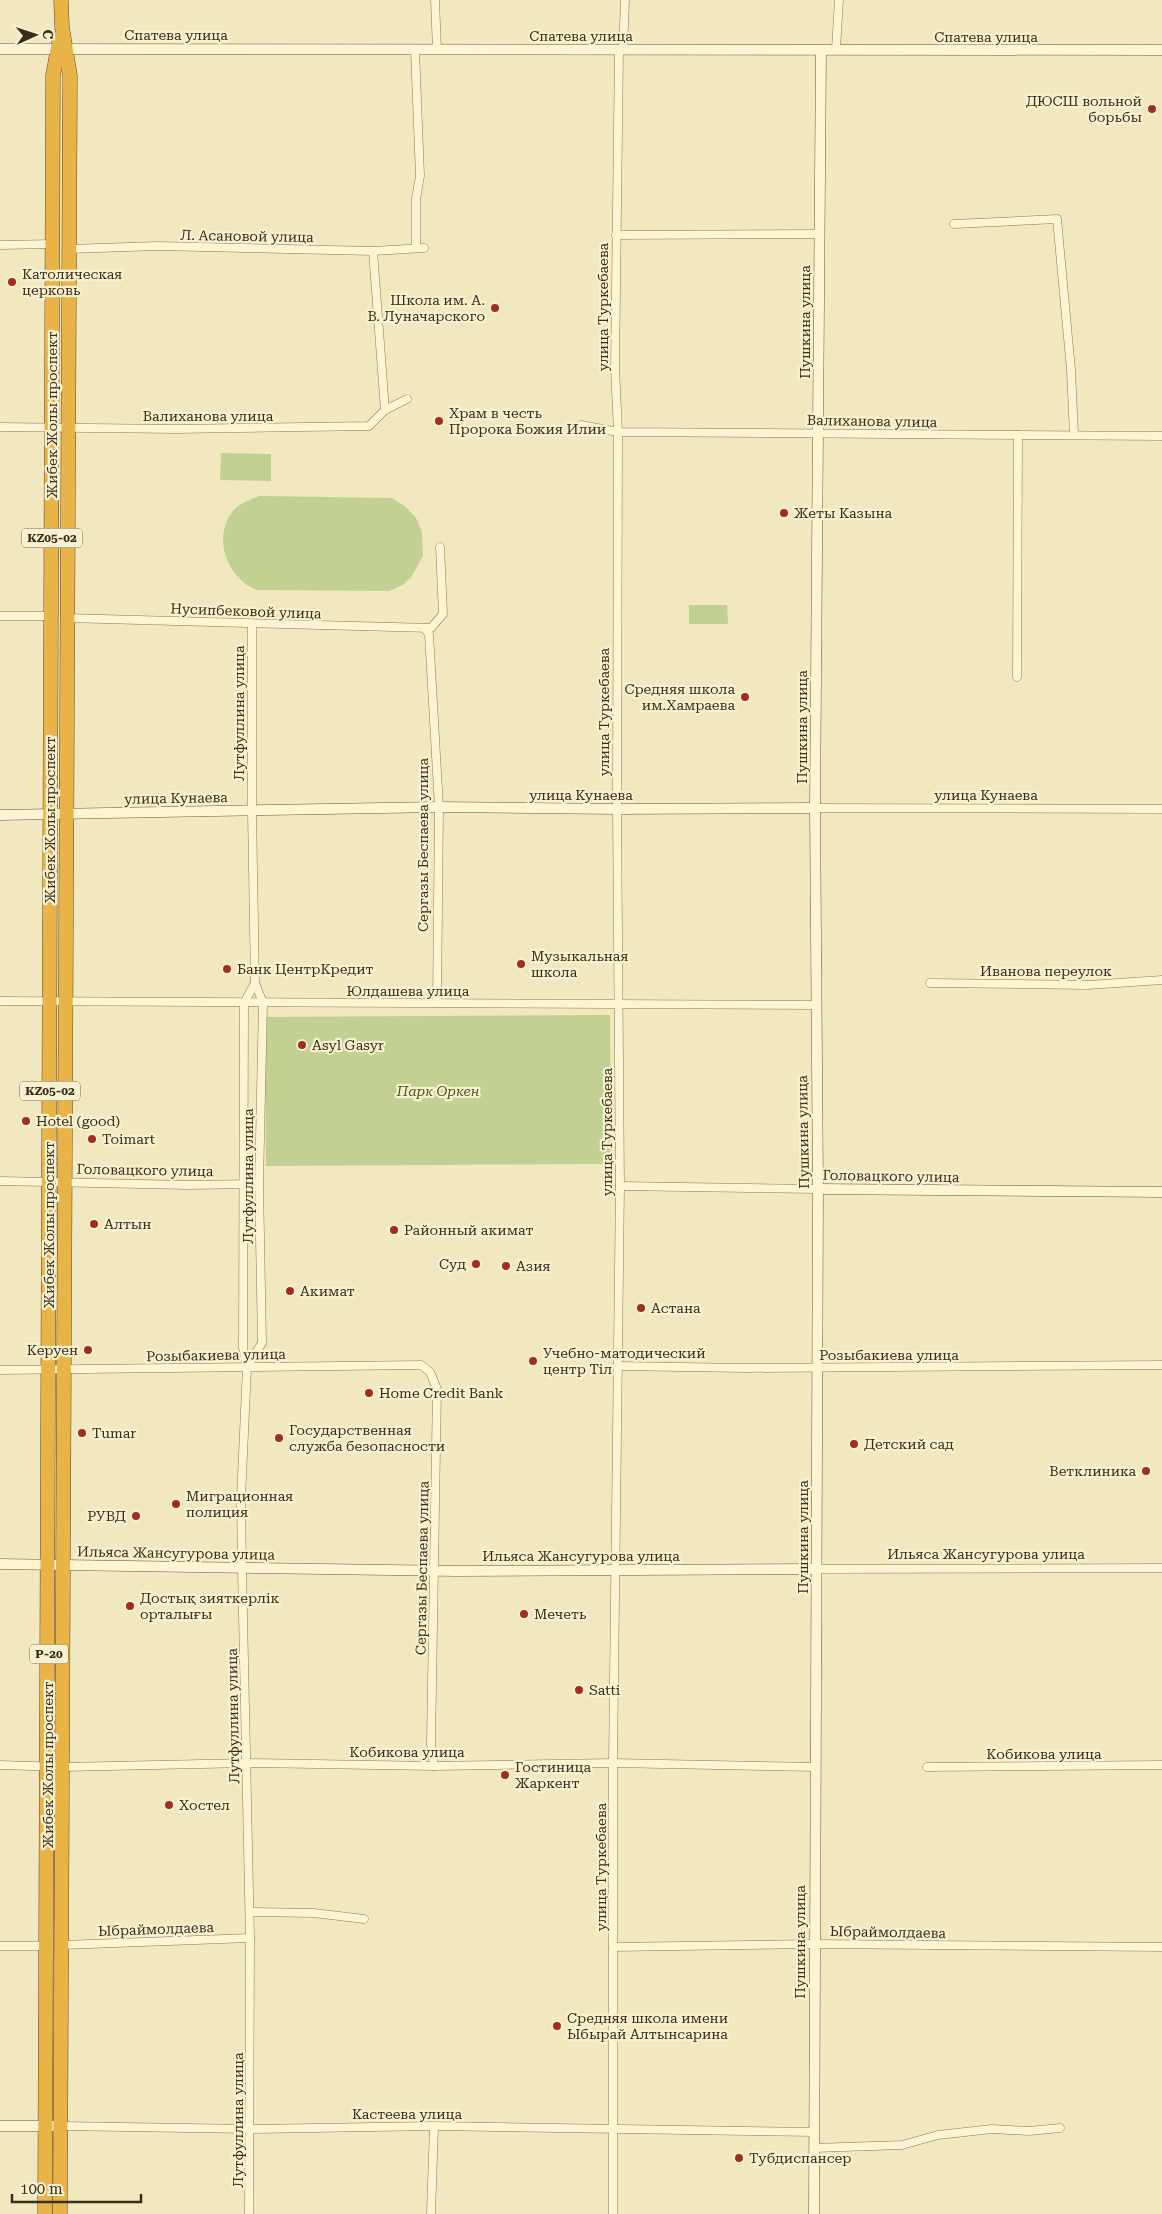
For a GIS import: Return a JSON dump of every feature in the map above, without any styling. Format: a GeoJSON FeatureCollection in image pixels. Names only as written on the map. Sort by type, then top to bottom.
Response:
{"type":"FeatureCollection","features":[{"type":"Feature","properties":{"kind":"highway","name":"Жибек Жолы проспект"},"geometry":{"type":"LineString","coordinates":[[60,2214],[64,1766],[70,76],[62,48],[61,0]]}},
{"type":"Feature","properties":{"kind":"highway","name":"Жибек Жолы проспект"},"geometry":{"type":"LineString","coordinates":[[45,2214],[49,1564],[53,75],[62,48]]}},
{"type":"Feature","properties":{"kind":"main road","name":"Спатева улица"},"geometry":{"type":"LineString","coordinates":[[0,49],[1162,50]]}},
{"type":"Feature","properties":{"kind":"main road","name":"Пушкина улица"},"geometry":{"type":"LineString","coordinates":[[814,2214],[814,1767],[817,1568],[818,1189],[815,1005],[815,808],[819,432],[818,234],[821,50]]}},
{"type":"Feature","properties":{"kind":"main road","name":"улица Кунаева"},"geometry":{"type":"LineString","coordinates":[[0,815],[66,812],[438,807],[617,809],[815,808]]}},
{"type":"Feature","properties":{"kind":"main road","name":"Головацкого улица"},"geometry":{"type":"LineString","coordinates":[[818,1189],[1162,1192]]}},
{"type":"Feature","properties":{"kind":"main road","name":"Ильяса Жансугурова улица"},"geometry":{"type":"LineString","coordinates":[[0,1564],[242,1569],[435,1570],[817,1568]]}},
{"type":"Feature","properties":{"kind":"main road","name":"Кастеева улица"},"geometry":{"type":"LineString","coordinates":[[0,2126],[61,2126]]}},
{"type":"Feature","properties":{"kind":"street"},"geometry":{"type":"LineString","coordinates":[[435,0],[436,50]]}},
{"type":"Feature","properties":{"kind":"street","name":"улица Туркебаева"},"geometry":{"type":"LineString","coordinates":[[613,2214],[613,1763],[620,1186],[617,809],[618,432],[615,368],[616,235],[621,50],[625,0]]}},
{"type":"Feature","properties":{"kind":"street"},"geometry":{"type":"LineString","coordinates":[[836,49],[839,0]]}},
{"type":"Feature","properties":{"kind":"street","name":"Л. Асановой улица"},"geometry":{"type":"LineString","coordinates":[[69,249],[158,246],[373,252],[420,248],[416,199],[420,176],[415,50]]}},
{"type":"Feature","properties":{"kind":"street"},"geometry":{"type":"LineString","coordinates":[[954,224],[1057,219],[1071,370],[1074,435]]}},
{"type":"Feature","properties":{"kind":"street"},"geometry":{"type":"LineString","coordinates":[[616,235],[818,234]]}},
{"type":"Feature","properties":{"kind":"street"},"geometry":{"type":"LineString","coordinates":[[0,245],[53,244]]}},
{"type":"Feature","properties":{"kind":"street"},"geometry":{"type":"LineString","coordinates":[[373,252],[386,410]]}},
{"type":"Feature","properties":{"kind":"street","name":"Валиханова улица"},"geometry":{"type":"LineString","coordinates":[[0,427],[369,426],[386,410],[407,399]]}},
{"type":"Feature","properties":{"kind":"street","name":"Валиханова улица"},"geometry":{"type":"LineString","coordinates":[[581,425],[618,432],[1162,436]]}},
{"type":"Feature","properties":{"kind":"street"},"geometry":{"type":"LineString","coordinates":[[1018,435],[1018,677]]}},
{"type":"Feature","properties":{"kind":"street"},"geometry":{"type":"LineString","coordinates":[[428,630],[443,614],[440,547]]}},
{"type":"Feature","properties":{"kind":"street"},"geometry":{"type":"LineString","coordinates":[[0,616],[52,616]]}},
{"type":"Feature","properties":{"kind":"street","name":"Нусипбековой улица"},"geometry":{"type":"LineString","coordinates":[[67,618],[428,630]]}},
{"type":"Feature","properties":{"kind":"street","name":"Лутфуллина улица"},"geometry":{"type":"LineString","coordinates":[[247,1367],[262,1343],[259,1184],[263,1003],[254,983],[252,624]]}},
{"type":"Feature","properties":{"kind":"street","name":"Сергазы Беспаева улица"},"geometry":{"type":"LineString","coordinates":[[428,630],[438,807],[436,1004]]}},
{"type":"Feature","properties":{"kind":"street","name":"улица Кунаева"},"geometry":{"type":"LineString","coordinates":[[815,808],[1162,809]]}},
{"type":"Feature","properties":{"kind":"street","name":"Иванова переулок"},"geometry":{"type":"LineString","coordinates":[[930,983],[1088,985],[1162,980]]}},
{"type":"Feature","properties":{"kind":"street","name":"Лутфуллина улица"},"geometry":{"type":"LineString","coordinates":[[249,2214],[250,1912],[242,1569],[242,1498],[247,1367],[242,1348],[244,1003],[254,983]]}},
{"type":"Feature","properties":{"kind":"street","name":"Юлдашева улица"},"geometry":{"type":"LineString","coordinates":[[0,1001],[815,1005]]}},
{"type":"Feature","properties":{"kind":"street","name":"Головацкого улица"},"geometry":{"type":"LineString","coordinates":[[0,1181],[259,1184]]}},
{"type":"Feature","properties":{"kind":"street","name":"Головацкого улица"},"geometry":{"type":"LineString","coordinates":[[620,1186],[818,1189]]}},
{"type":"Feature","properties":{"kind":"street","name":"Розыбакиева улица"},"geometry":{"type":"LineString","coordinates":[[0,1370],[65,1371],[421,1365],[430,1372]]}},
{"type":"Feature","properties":{"kind":"street","name":"Розыбакиева улица"},"geometry":{"type":"LineString","coordinates":[[617,1366],[817,1368],[1162,1365]]}},
{"type":"Feature","properties":{"kind":"street","name":"Сергазы Беспаева улица"},"geometry":{"type":"LineString","coordinates":[[430,1372],[437,1389],[431,1744],[434,1766]]}},
{"type":"Feature","properties":{"kind":"street","name":"Ильяса Жансугурова улица"},"geometry":{"type":"LineString","coordinates":[[817,1568],[1162,1568]]}},
{"type":"Feature","properties":{"kind":"street","name":"Кобикова улица"},"geometry":{"type":"LineString","coordinates":[[0,1765],[64,1766],[247,1763],[434,1766],[613,1763],[814,1767]]}},
{"type":"Feature","properties":{"kind":"street","name":"Кобикова улица"},"geometry":{"type":"LineString","coordinates":[[927,1767],[1162,1765]]}},
{"type":"Feature","properties":{"kind":"street"},"geometry":{"type":"LineString","coordinates":[[250,1912],[314,1913],[364,1919]]}},
{"type":"Feature","properties":{"kind":"street","name":"Ыбраймолдаева"},"geometry":{"type":"LineString","coordinates":[[62,1945],[250,1938]]}},
{"type":"Feature","properties":{"kind":"street","name":"Ыбраймолдаева"},"geometry":{"type":"LineString","coordinates":[[613,1947],[814,1944],[1162,1947]]}},
{"type":"Feature","properties":{"kind":"street"},"geometry":{"type":"LineString","coordinates":[[0,1946],[47,1946]]}},
{"type":"Feature","properties":{"kind":"street","name":"Кастеева улица"},"geometry":{"type":"LineString","coordinates":[[61,2126],[250,2129],[434,2126],[814,2132]]}},
{"type":"Feature","properties":{"kind":"street"},"geometry":{"type":"LineString","coordinates":[[431,2214],[434,2126]]}},
{"type":"Feature","properties":{"kind":"street"},"geometry":{"type":"LineString","coordinates":[[814,2148],[902,2145],[938,2135],[992,2129],[1029,2131],[1060,2128]]}},
{"type":"Feature","properties":{"kind":"green space"},"geometry":{"type":"Polygon","coordinates":[[[221,453],[271,454],[271,481],[220,480],[221,453]]]}},
{"type":"Feature","properties":{"kind":"green space"},"geometry":{"type":"Polygon","coordinates":[[[259,496],[391,498],[405,506],[416,518],[422,532],[423,556],[411,577],[403,585],[389,591],[257,590],[247,585],[231,568],[223,546],[223,534],[232,512],[244,502],[259,496]]]}},
{"type":"Feature","properties":{"kind":"green space"},"geometry":{"type":"Polygon","coordinates":[[[689,605],[727,605],[728,624],[689,624],[689,605]]]}},
{"type":"Feature","properties":{"kind":"green space","name":"Парк Оркен"},"geometry":{"type":"Polygon","coordinates":[[[610,1015],[611,1164],[266,1166],[265,1017],[610,1015]]]}},
{"type":"Feature","properties":{"kind":"place","name":"ДЮСШ вольной борьбы"},"geometry":{"type":"Point","coordinates":[1152,109]}},
{"type":"Feature","properties":{"kind":"place","name":"Католическая церковь"},"geometry":{"type":"Point","coordinates":[12,282]}},
{"type":"Feature","properties":{"kind":"place","name":"Школа им. А. В. Луначарского"},"geometry":{"type":"Point","coordinates":[495,308]}},
{"type":"Feature","properties":{"kind":"place","name":"Храм в честь Пророка Божия Илии"},"geometry":{"type":"Point","coordinates":[439,421]}},
{"type":"Feature","properties":{"kind":"place","name":"Жеты Казына"},"geometry":{"type":"Point","coordinates":[784,513]}},
{"type":"Feature","properties":{"kind":"place","name":"Средняя школа им.Хамраева"},"geometry":{"type":"Point","coordinates":[745,697]}},
{"type":"Feature","properties":{"kind":"place","name":"Музыкальная школа"},"geometry":{"type":"Point","coordinates":[521,964]}},
{"type":"Feature","properties":{"kind":"place","name":"Банк ЦентрКредит"},"geometry":{"type":"Point","coordinates":[227,969]}},
{"type":"Feature","properties":{"kind":"place","name":"Asyl Gasyr"},"geometry":{"type":"Point","coordinates":[302,1045]}},
{"type":"Feature","properties":{"kind":"place","name":"Hotel (good)"},"geometry":{"type":"Point","coordinates":[26,1121]}},
{"type":"Feature","properties":{"kind":"place","name":"Toimart"},"geometry":{"type":"Point","coordinates":[92,1139]}},
{"type":"Feature","properties":{"kind":"place","name":"Алтын"},"geometry":{"type":"Point","coordinates":[94,1224]}},
{"type":"Feature","properties":{"kind":"place","name":"Районный акимат"},"geometry":{"type":"Point","coordinates":[394,1230]}},
{"type":"Feature","properties":{"kind":"place","name":"Суд"},"geometry":{"type":"Point","coordinates":[476,1264]}},
{"type":"Feature","properties":{"kind":"place","name":"Азия"},"geometry":{"type":"Point","coordinates":[506,1266]}},
{"type":"Feature","properties":{"kind":"place","name":"Акимат"},"geometry":{"type":"Point","coordinates":[290,1291]}},
{"type":"Feature","properties":{"kind":"place","name":"Астана"},"geometry":{"type":"Point","coordinates":[641,1308]}},
{"type":"Feature","properties":{"kind":"place","name":"Керуен"},"geometry":{"type":"Point","coordinates":[88,1350]}},
{"type":"Feature","properties":{"kind":"place","name":"Учебно-матодический центр Тіл"},"geometry":{"type":"Point","coordinates":[533,1361]}},
{"type":"Feature","properties":{"kind":"place","name":"Home Credit Bank"},"geometry":{"type":"Point","coordinates":[369,1393]}},
{"type":"Feature","properties":{"kind":"place","name":"Tumar"},"geometry":{"type":"Point","coordinates":[82,1433]}},
{"type":"Feature","properties":{"kind":"place","name":"Государственная служба безопасности"},"geometry":{"type":"Point","coordinates":[279,1438]}},
{"type":"Feature","properties":{"kind":"place","name":"Детский сад"},"geometry":{"type":"Point","coordinates":[854,1444]}},
{"type":"Feature","properties":{"kind":"place","name":"Ветклиника"},"geometry":{"type":"Point","coordinates":[1146,1471]}},
{"type":"Feature","properties":{"kind":"place","name":"Миграционная полиция"},"geometry":{"type":"Point","coordinates":[176,1504]}},
{"type":"Feature","properties":{"kind":"place","name":"РУВД"},"geometry":{"type":"Point","coordinates":[136,1516]}},
{"type":"Feature","properties":{"kind":"place","name":"Достық зияткерлік орталығы"},"geometry":{"type":"Point","coordinates":[130,1606]}},
{"type":"Feature","properties":{"kind":"place","name":"Мечеть"},"geometry":{"type":"Point","coordinates":[524,1614]}},
{"type":"Feature","properties":{"kind":"place","name":"Satti"},"geometry":{"type":"Point","coordinates":[579,1690]}},
{"type":"Feature","properties":{"kind":"place","name":"Гостиница Жаркент"},"geometry":{"type":"Point","coordinates":[505,1775]}},
{"type":"Feature","properties":{"kind":"place","name":"Хостел"},"geometry":{"type":"Point","coordinates":[169,1805]}},
{"type":"Feature","properties":{"kind":"place","name":"Средняя школа имени Ыбырай Алтынсарина"},"geometry":{"type":"Point","coordinates":[557,2026]}},
{"type":"Feature","properties":{"kind":"place","name":"Тубдиспансер"},"geometry":{"type":"Point","coordinates":[739,2158]}}]}
